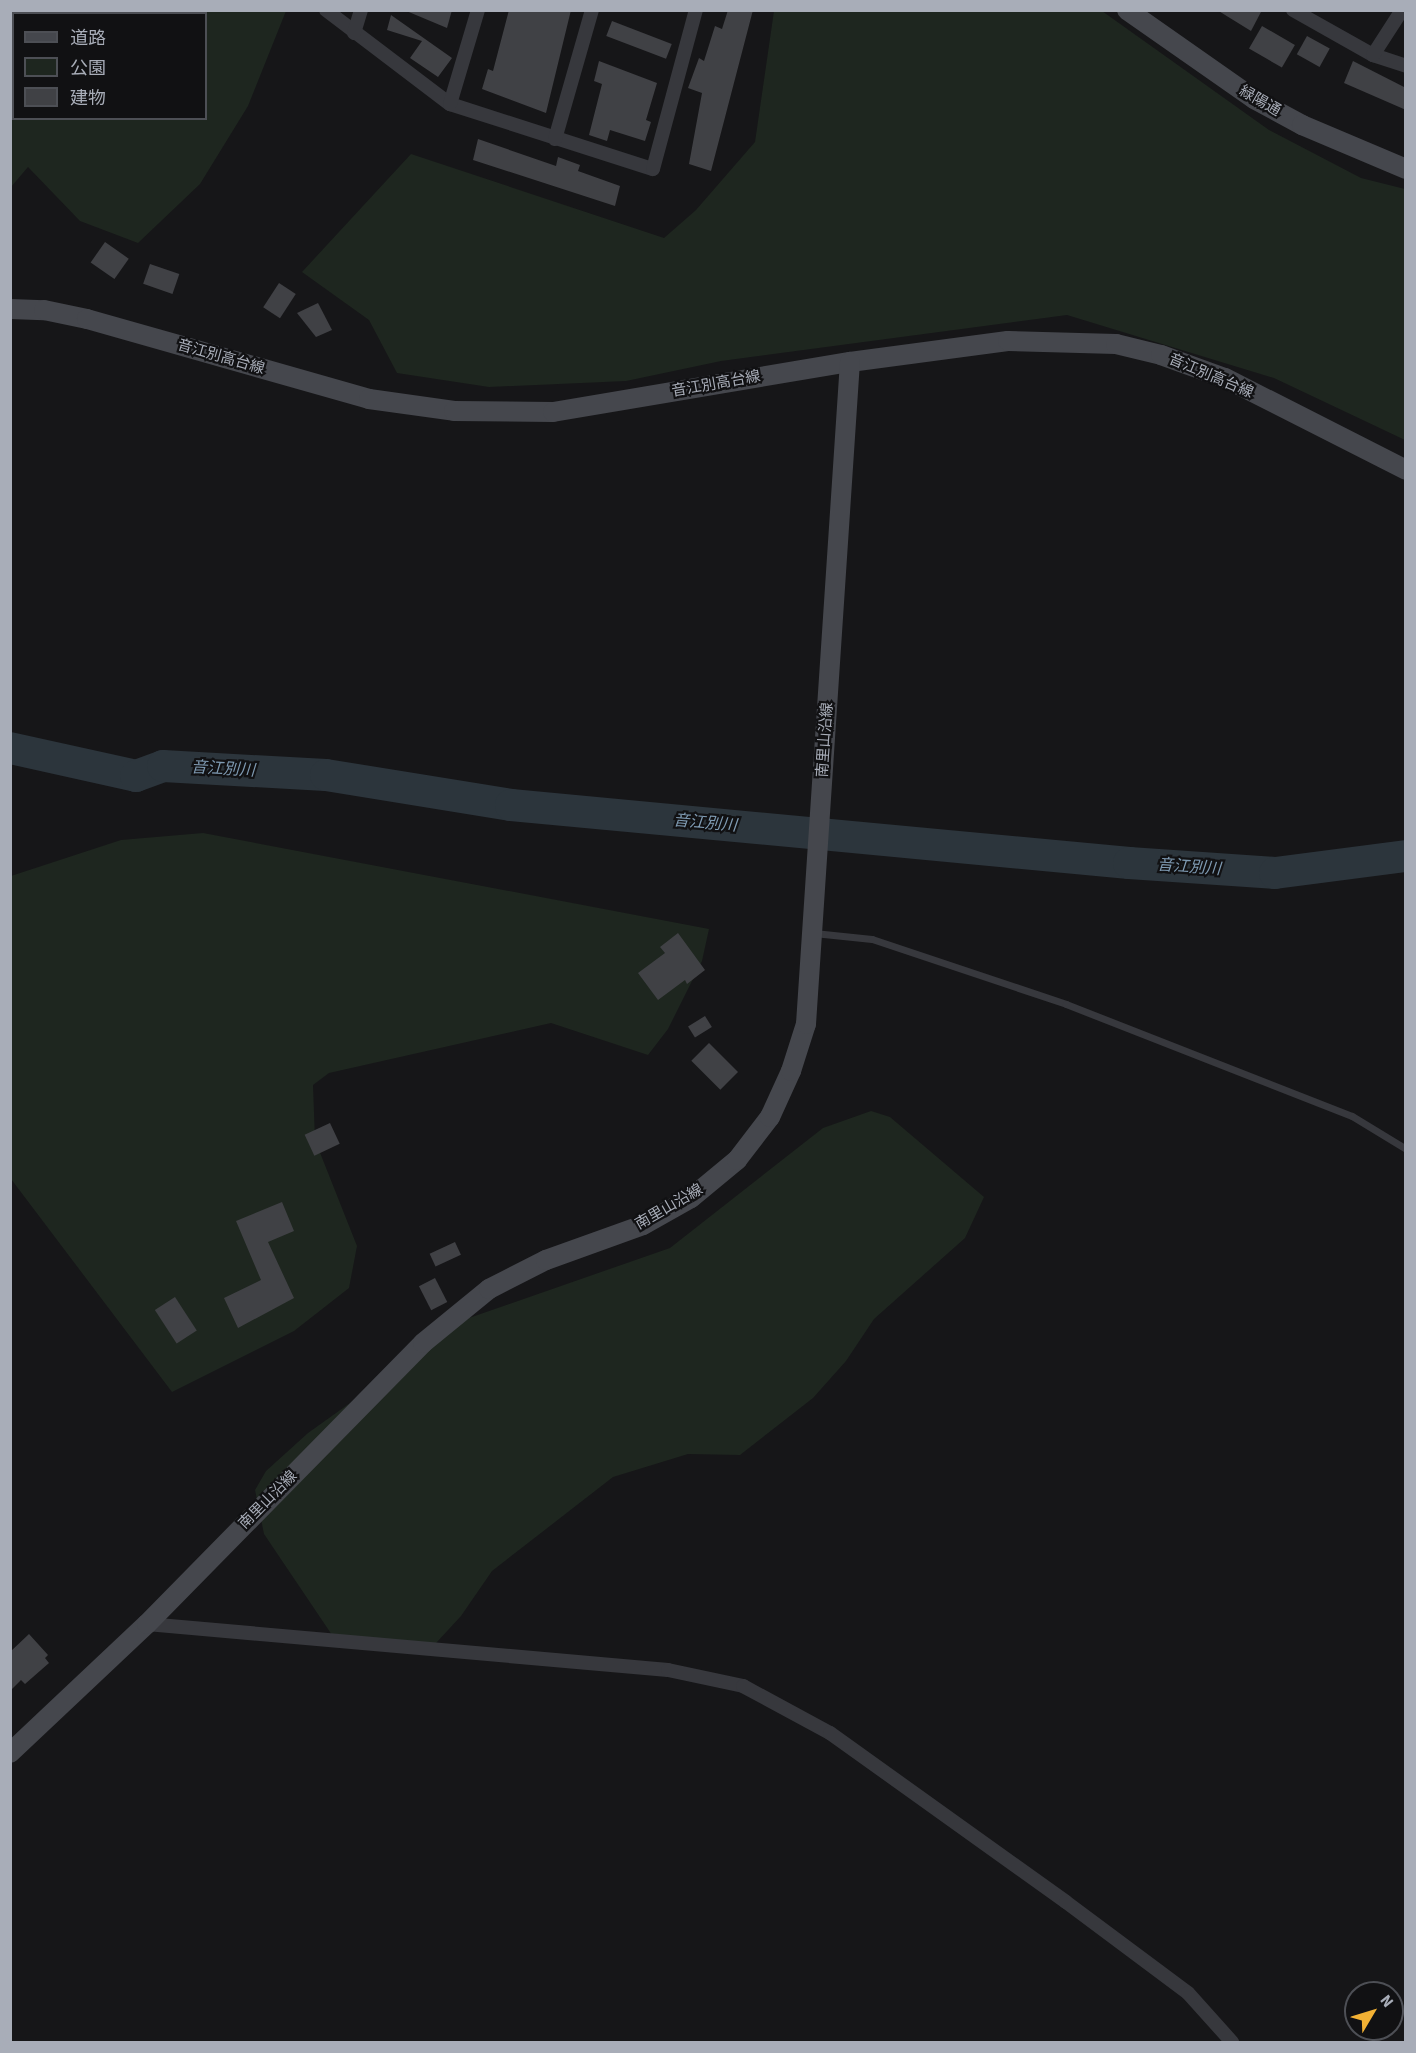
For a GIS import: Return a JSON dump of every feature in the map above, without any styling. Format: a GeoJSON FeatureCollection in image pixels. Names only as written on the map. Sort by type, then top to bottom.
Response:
{"type":"FeatureCollection","features":[{"type":"Feature","properties":{"kind":"street"},"geometry":{"type":"LineString","coordinates":[[326,10],[450,104],[653,169],[696,10]]}},
{"type":"Feature","properties":{"kind":"street"},"geometry":{"type":"LineString","coordinates":[[354,33],[361,10]]}},
{"type":"Feature","properties":{"kind":"street"},"geometry":{"type":"LineString","coordinates":[[450,104],[478,10]]}},
{"type":"Feature","properties":{"kind":"street"},"geometry":{"type":"LineString","coordinates":[[555,139],[592,10]]}},
{"type":"Feature","properties":{"kind":"street","name":"緑陽通"},"geometry":{"type":"LineString","coordinates":[[1127,10],[1254,99],[1302,125],[1406,169]]}},
{"type":"Feature","properties":{"kind":"street"},"geometry":{"type":"LineString","coordinates":[[1293,10],[1373,55],[1406,66]]}},
{"type":"Feature","properties":{"kind":"street"},"geometry":{"type":"LineString","coordinates":[[1373,55],[1402,10]]}},
{"type":"Feature","properties":{"kind":"street","name":"音江別高台線"},"geometry":{"type":"LineString","coordinates":[[10,309],[44,310],[87,319],[369,399],[454,411],[553,412],[850,362],[1008,341],[1116,344],[1161,355],[1225,378],[1406,470]]}},
{"type":"Feature","properties":{"kind":"street","name":"南里山沿線"},"geometry":{"type":"LineString","coordinates":[[10,1753],[147,1624],[423,1343],[489,1289],[546,1260],[643,1225],[691,1198],[737,1160],[770,1117],[791,1071],[806,1024],[818,878],[850,362]]}},
{"type":"Feature","properties":{"kind":"street"},"geometry":{"type":"LineString","coordinates":[[147,1624],[668,1670],[743,1686],[830,1733],[1066,1902],[1188,1993],[1232,2043]]}},
{"type":"Feature","properties":{"kind":"lane"},"geometry":{"type":"LineString","coordinates":[[814,933],[872,939],[1066,1005],[1352,1116],[1406,1149]]}},
{"type":"Feature","properties":{"kind":"green space"},"geometry":{"type":"Polygon","coordinates":[[[11,10],[286,10],[248,106],[200,184],[138,243],[80,221],[28,167],[11,187],[11,10]]]}},
{"type":"Feature","properties":{"kind":"green space"},"geometry":{"type":"Polygon","coordinates":[[[774,11],[1102,11],[1269,130],[1361,178],[1405,189],[1405,440],[1274,378],[1067,315],[721,361],[626,381],[489,387],[397,373],[369,320],[302,272],[411,154],[664,238],[696,210],[755,142],[774,11]]]}},
{"type":"Feature","properties":{"kind":"green space"},"geometry":{"type":"Polygon","coordinates":[[[203,833],[709,929],[702,961],[668,1029],[648,1055],[551,1023],[329,1073],[313,1085],[315,1140],[357,1246],[349,1288],[294,1331],[172,1392],[11,1179],[11,876],[121,840],[203,833]]]}},
{"type":"Feature","properties":{"kind":"green space"},"geometry":{"type":"Polygon","coordinates":[[[871,1111],[890,1117],[984,1197],[965,1238],[874,1319],[846,1361],[813,1398],[740,1455],[688,1454],[613,1477],[492,1571],[461,1616],[425,1655],[332,1635],[264,1534],[255,1490],[266,1471],[308,1433],[469,1318],[670,1248],[823,1128],[871,1111]]]}},
{"type":"Feature","properties":{"kind":"building"},"geometry":{"type":"Polygon","coordinates":[[[404,10],[452,10],[447,28],[404,10]]]}},
{"type":"Feature","properties":{"kind":"building"},"geometry":{"type":"Polygon","coordinates":[[[509,10],[571,10],[546,113],[482,89],[488,69],[493,71],[509,10]]]}},
{"type":"Feature","properties":{"kind":"building"},"geometry":{"type":"Polygon","coordinates":[[[728,10],[753,10],[711,171],[689,164],[702,93],[688,88],[699,58],[704,61],[715,26],[722,29],[728,10]]]}},
{"type":"Feature","properties":{"kind":"building"},"geometry":{"type":"Polygon","coordinates":[[[1217,10],[1262,10],[1251,31],[1217,10]]]}},
{"type":"Feature","properties":{"kind":"building"},"geometry":{"type":"Polygon","coordinates":[[[391,15],[452,58],[438,77],[410,58],[422,41],[387,30],[391,15]]]}},
{"type":"Feature","properties":{"kind":"building"},"geometry":{"type":"Polygon","coordinates":[[[612,21],[672,44],[666,59],[606,36],[612,21]]]}},
{"type":"Feature","properties":{"kind":"building"},"geometry":{"type":"Polygon","coordinates":[[[1262,26],[1295,45],[1282,68],[1249,49],[1262,26]]]}},
{"type":"Feature","properties":{"kind":"building"},"geometry":{"type":"Polygon","coordinates":[[[1307,36],[1330,49],[1320,67],[1297,54],[1307,36]]]}},
{"type":"Feature","properties":{"kind":"building"},"geometry":{"type":"Polygon","coordinates":[[[599,61],[657,83],[646,120],[651,122],[645,141],[610,130],[607,141],[589,135],[602,84],[594,81],[599,61]]]}},
{"type":"Feature","properties":{"kind":"building"},"geometry":{"type":"Polygon","coordinates":[[[1353,61],[1406,88],[1406,110],[1344,83],[1353,61]]]}},
{"type":"Feature","properties":{"kind":"building"},"geometry":{"type":"Polygon","coordinates":[[[478,139],[556,166],[558,157],[580,165],[578,171],[620,186],[615,206],[473,160],[478,139]]]}},
{"type":"Feature","properties":{"kind":"building"},"geometry":{"type":"Polygon","coordinates":[[[105,242],[129,259],[114,279],[91,262],[105,242]]]}},
{"type":"Feature","properties":{"kind":"building"},"geometry":{"type":"Polygon","coordinates":[[[150,264],[179,274],[172,294],[143,284],[150,264]]]}},
{"type":"Feature","properties":{"kind":"building"},"geometry":{"type":"Polygon","coordinates":[[[279,283],[296,294],[280,318],[263,307],[279,283]]]}},
{"type":"Feature","properties":{"kind":"building"},"geometry":{"type":"Polygon","coordinates":[[[318,303],[332,330],[316,337],[297,313],[318,303]]]}},
{"type":"Feature","properties":{"kind":"building"},"geometry":{"type":"Polygon","coordinates":[[[678,933],[705,970],[687,984],[685,980],[658,1000],[638,973],[665,953],[660,947],[678,933]]]}},
{"type":"Feature","properties":{"kind":"building"},"geometry":{"type":"Polygon","coordinates":[[[705,1016],[712,1027],[695,1038],[688,1027],[705,1016]]]}},
{"type":"Feature","properties":{"kind":"building"},"geometry":{"type":"Polygon","coordinates":[[[709,1043],[738,1072],[720,1090],[691,1061],[709,1043]]]}},
{"type":"Feature","properties":{"kind":"building"},"geometry":{"type":"Polygon","coordinates":[[[330,1123],[340,1144],[314,1156],[305,1135],[330,1123]]]}},
{"type":"Feature","properties":{"kind":"building"},"geometry":{"type":"Polygon","coordinates":[[[282,1202],[294,1231],[268,1242],[294,1298],[238,1328],[224,1298],[261,1280],[236,1221],[282,1202]]]}},
{"type":"Feature","properties":{"kind":"building"},"geometry":{"type":"Polygon","coordinates":[[[455,1242],[461,1255],[436,1267],[430,1254],[455,1242]]]}},
{"type":"Feature","properties":{"kind":"building"},"geometry":{"type":"Polygon","coordinates":[[[435,1278],[447,1302],[431,1310],[419,1286],[435,1278]]]}},
{"type":"Feature","properties":{"kind":"building"},"geometry":{"type":"Polygon","coordinates":[[[175,1297],[197,1331],[177,1344],[155,1310],[175,1297]]]}},
{"type":"Feature","properties":{"kind":"building"},"geometry":{"type":"Polygon","coordinates":[[[29,1634],[48,1655],[45,1658],[49,1663],[25,1684],[21,1680],[10,1691],[10,1652],[29,1634]]]}},
{"type":"Feature","properties":{"kind":"waterway","name":"音江別川"},"geometry":{"type":"LineString","coordinates":[[10,748],[136,776],[163,766],[326,775],[511,805],[1129,863],[1275,873],[1406,856]]}}]}
